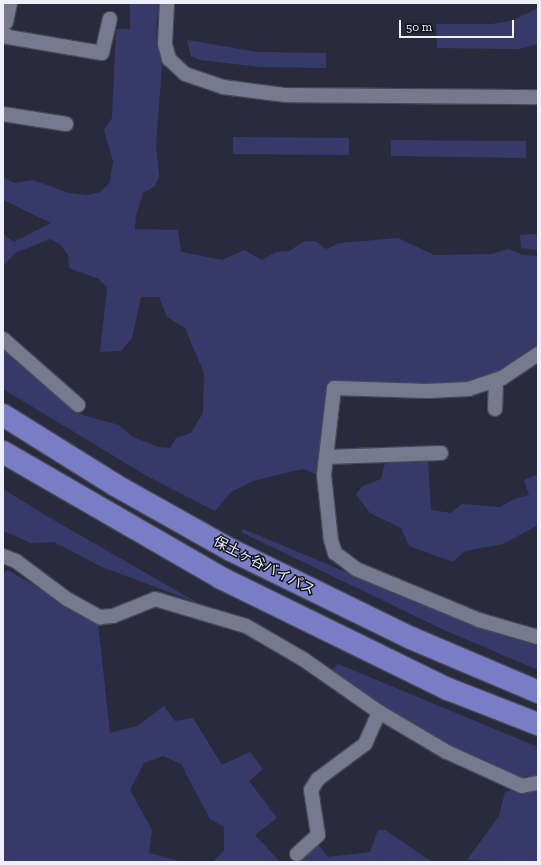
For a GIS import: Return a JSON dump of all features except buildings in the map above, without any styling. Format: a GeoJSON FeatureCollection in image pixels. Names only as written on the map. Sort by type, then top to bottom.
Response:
{"type":"FeatureCollection","features":[{"type":"Feature","properties":{"kind":"highway","name":"保土ヶ谷バイパス"},"geometry":{"type":"LineString","coordinates":[[3,415],[115,485],[231,550],[411,638],[538,692]]}},
{"type":"Feature","properties":{"kind":"highway","name":"保土ヶ谷バイパス"},"geometry":{"type":"LineString","coordinates":[[3,452],[221,578],[448,689],[538,724]]}},
{"type":"Feature","properties":{"kind":"street"},"geometry":{"type":"LineString","coordinates":[[3,23],[6,22],[10,3]]}},
{"type":"Feature","properties":{"kind":"street"},"geometry":{"type":"LineString","coordinates":[[167,3],[165,44],[169,59],[185,74],[223,87],[284,94],[538,97]]}},
{"type":"Feature","properties":{"kind":"street"},"geometry":{"type":"LineString","coordinates":[[3,32],[8,37],[102,53],[110,19]]}},
{"type":"Feature","properties":{"kind":"street"},"geometry":{"type":"LineString","coordinates":[[3,114],[66,124]]}},
{"type":"Feature","properties":{"kind":"street"},"geometry":{"type":"LineString","coordinates":[[3,339],[78,405]]}},
{"type":"Feature","properties":{"kind":"street"},"geometry":{"type":"LineString","coordinates":[[538,354],[496,380],[469,389],[427,391],[334,388],[324,475],[331,540],[335,553],[356,568],[479,620],[538,637]]}},
{"type":"Feature","properties":{"kind":"street"},"geometry":{"type":"LineString","coordinates":[[495,409],[496,380]]}},
{"type":"Feature","properties":{"kind":"street"},"geometry":{"type":"LineString","coordinates":[[327,457],[441,453]]}},
{"type":"Feature","properties":{"kind":"street"},"geometry":{"type":"LineString","coordinates":[[3,556],[16,561],[67,598],[100,617],[113,616],[155,599],[246,626],[303,659],[379,712],[447,752],[522,786],[538,782]]}},
{"type":"Feature","properties":{"kind":"street"},"geometry":{"type":"LineString","coordinates":[[297,854],[318,834],[312,790],[318,779],[365,744],[379,712]]}},
{"type":"Feature","properties":{"kind":"shaded area"},"geometry":{"type":"Polygon","coordinates":[[[130,3],[158,3],[156,35],[162,65],[156,145],[159,177],[155,186],[143,193],[136,216],[135,229],[178,230],[181,252],[222,260],[244,250],[262,260],[276,252],[290,251],[302,242],[315,241],[326,249],[340,243],[398,238],[434,255],[492,254],[508,249],[523,255],[538,256],[537,350],[499,376],[466,387],[332,385],[319,475],[302,469],[253,481],[231,492],[215,511],[147,476],[3,389],[3,345],[82,415],[119,425],[133,437],[158,447],[170,448],[176,438],[191,433],[203,413],[204,373],[185,328],[167,317],[159,297],[141,297],[132,338],[121,351],[100,352],[107,288],[99,279],[69,268],[68,255],[61,245],[50,239],[15,253],[3,266],[4,235],[14,242],[51,223],[3,200],[3,177],[14,183],[33,180],[69,193],[87,195],[101,192],[110,182],[113,161],[104,130],[112,118],[116,29],[130,29],[130,3]]]}},
{"type":"Feature","properties":{"kind":"shaded area"},"geometry":{"type":"Polygon","coordinates":[[[538,8],[538,44],[519,49],[437,48],[436,24],[492,24],[514,20],[538,8]]]}},
{"type":"Feature","properties":{"kind":"shaded area"},"geometry":{"type":"Polygon","coordinates":[[[187,40],[257,52],[326,53],[326,68],[260,67],[200,60],[191,56],[187,40]]]}},
{"type":"Feature","properties":{"kind":"shaded area"},"geometry":{"type":"Polygon","coordinates":[[[233,137],[349,138],[349,155],[233,154],[233,137]]]}},
{"type":"Feature","properties":{"kind":"shaded area"},"geometry":{"type":"Polygon","coordinates":[[[391,140],[526,141],[526,158],[391,156],[391,140]]]}},
{"type":"Feature","properties":{"kind":"shaded area"},"geometry":{"type":"Polygon","coordinates":[[[538,234],[538,250],[521,248],[520,235],[538,234]]]}},
{"type":"Feature","properties":{"kind":"shaded area"},"geometry":{"type":"Polygon","coordinates":[[[424,457],[428,461],[431,510],[451,513],[462,504],[500,507],[514,499],[529,495],[524,480],[538,474],[538,525],[503,544],[465,551],[453,562],[409,546],[401,528],[370,513],[356,494],[363,486],[381,479],[386,459],[424,457]]]}},
{"type":"Feature","properties":{"kind":"shaded area"},"geometry":{"type":"Polygon","coordinates":[[[3,489],[45,515],[198,603],[102,567],[54,542],[31,543],[3,531],[3,489]]]}},
{"type":"Feature","properties":{"kind":"shaded area"},"geometry":{"type":"Polygon","coordinates":[[[243,529],[474,626],[538,646],[538,670],[444,630],[241,532],[243,529]]]}},
{"type":"Feature","properties":{"kind":"shaded area"},"geometry":{"type":"Polygon","coordinates":[[[8,570],[98,623],[110,733],[137,726],[164,706],[175,721],[193,718],[222,765],[250,752],[263,769],[249,781],[277,818],[255,835],[280,862],[213,862],[224,850],[224,827],[210,819],[181,764],[163,756],[144,763],[130,790],[152,830],[149,853],[182,862],[3,862],[3,573],[8,570]]]}},
{"type":"Feature","properties":{"kind":"shaded area"},"geometry":{"type":"Polygon","coordinates":[[[338,664],[538,747],[538,780],[527,776],[517,780],[448,749],[385,710],[332,670],[338,664]]]}},
{"type":"Feature","properties":{"kind":"shaded area"},"geometry":{"type":"Polygon","coordinates":[[[538,783],[538,862],[467,860],[499,816],[505,792],[538,783]]]}},
{"type":"Feature","properties":{"kind":"shaded area"},"geometry":{"type":"Polygon","coordinates":[[[378,830],[385,830],[432,862],[299,862],[318,845],[328,857],[370,852],[378,830]]]}}]}
